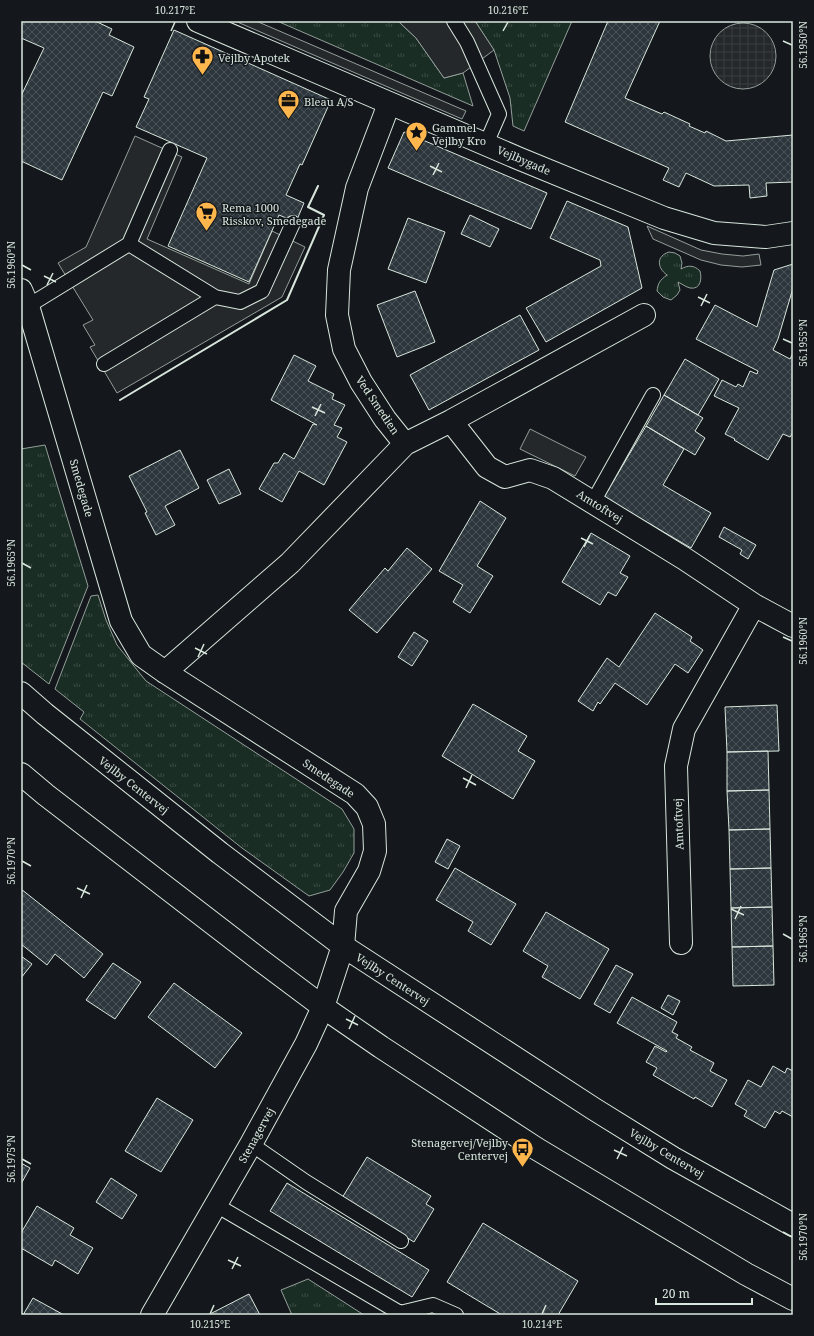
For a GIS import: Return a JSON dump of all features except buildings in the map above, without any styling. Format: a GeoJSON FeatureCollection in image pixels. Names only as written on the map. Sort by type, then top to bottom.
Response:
{"type":"FeatureCollection","features":[{"type":"Feature","properties":{"kind":"street","name":"Vejlbygade"},"geometry":{"type":"LineString","coordinates":[[198,21],[520,159],[657,215],[714,233],[766,237],[793,233]]}},
{"type":"Feature","properties":{"kind":"street","name":"Ved Smedien"},"geometry":{"type":"LineString","coordinates":[[389,103],[357,188],[339,270],[337,315],[344,348],[361,382],[405,444],[451,421],[644,315]]}},
{"type":"Feature","properties":{"kind":"street","name":"Smedegade"},"geometry":{"type":"LineString","coordinates":[[23,301],[121,621],[141,655],[355,794],[367,807],[374,824],[375,851],[369,871],[346,911],[343,946]]}},
{"type":"Feature","properties":{"kind":"street","name":"Amtoftvej"},"geometry":{"type":"LineString","coordinates":[[451,421],[487,467],[505,477],[530,470],[553,478],[685,559],[754,605],[793,626]]}},
{"type":"Feature","properties":{"kind":"street"},"geometry":{"type":"LineString","coordinates":[[165,672],[290,563],[405,444]]}},
{"type":"Feature","properties":{"kind":"street","name":"Amtoftvej"},"geometry":{"type":"LineString","coordinates":[[682,943],[676,766],[684,729],[754,605]]}},
{"type":"Feature","properties":{"kind":"street","name":"Vejlby Centervej"},"geometry":{"type":"LineString","coordinates":[[21,693],[45,714],[208,843],[343,946],[594,1109],[673,1158],[793,1225]]}},
{"type":"Feature","properties":{"kind":"street"},"geometry":{"type":"LineString","coordinates":[[21,774],[323,1007],[537,1149],[746,1274],[793,1299]]}},
{"type":"Feature","properties":{"kind":"street","name":"Stenagervej"},"geometry":{"type":"LineString","coordinates":[[152,1315],[251,1144],[306,1044],[323,1007],[343,946]]}},
{"type":"Feature","properties":{"kind":"lane"},"geometry":{"type":"LineString","coordinates":[[454,21],[468,42],[499,114],[486,144]]}},
{"type":"Feature","properties":{"kind":"lane"},"geometry":{"type":"LineString","coordinates":[[23,301],[129,244],[170,150]]}},
{"type":"Feature","properties":{"kind":"lane"},"geometry":{"type":"LineString","coordinates":[[129,244],[215,297],[240,302],[262,291],[293,223]]}},
{"type":"Feature","properties":{"kind":"lane"},"geometry":{"type":"LineString","coordinates":[[104,364],[215,297]]}},
{"type":"Feature","properties":{"kind":"lane"},"geometry":{"type":"LineString","coordinates":[[593,502],[653,395]]}},
{"type":"Feature","properties":{"kind":"lane"},"geometry":{"type":"LineString","coordinates":[[251,1144],[306,1182],[401,1241]]}},
{"type":"Feature","properties":{"kind":"lane"},"geometry":{"type":"LineString","coordinates":[[216,1205],[399,1314],[433,1305],[456,1315]]}},
{"type":"Feature","properties":{"kind":"green space"},"geometry":{"type":"Polygon","coordinates":[[[277,21],[398,21],[416,38],[444,78],[463,73],[473,106],[277,21]]]}},
{"type":"Feature","properties":{"kind":"green space"},"geometry":{"type":"Polygon","coordinates":[[[475,21],[572,21],[524,131],[513,126],[510,98],[494,50],[475,21]]]}},
{"type":"Feature","properties":{"kind":"green space"},"geometry":{"type":"Polygon","coordinates":[[[669,252],[680,256],[682,263],[681,269],[689,266],[698,269],[701,277],[699,285],[694,288],[688,288],[678,282],[680,290],[671,300],[663,297],[657,291],[660,282],[667,275],[661,269],[659,262],[662,256],[669,252]]]}},
{"type":"Feature","properties":{"kind":"green space"},"geometry":{"type":"Polygon","coordinates":[[[45,445],[88,586],[49,684],[21,662],[21,449],[45,445]]]}},
{"type":"Feature","properties":{"kind":"green space"},"geometry":{"type":"Polygon","coordinates":[[[98,595],[106,620],[117,645],[146,681],[342,809],[354,829],[354,853],[330,890],[309,896],[242,848],[80,719],[84,712],[55,689],[91,596],[98,595]]]}},
{"type":"Feature","properties":{"kind":"green space"},"geometry":{"type":"Polygon","coordinates":[[[308,1279],[364,1315],[292,1315],[281,1290],[308,1279]]]}},
{"type":"Feature","properties":{"kind":"shaded area"},"geometry":{"type":"Polygon","coordinates":[[[235,21],[256,21],[466,111],[462,119],[235,21]]]}},
{"type":"Feature","properties":{"kind":"shaded area"},"geometry":{"type":"Polygon","coordinates":[[[398,21],[475,21],[494,50],[463,73],[444,78],[416,38],[398,21]]]}},
{"type":"Feature","properties":{"kind":"shaded area"},"geometry":{"type":"Polygon","coordinates":[[[743,23],[756,25],[771,38],[774,43],[776,56],[774,69],[761,84],[756,87],[743,89],[730,87],[715,74],[712,69],[710,56],[712,43],[725,28],[730,25],[743,23]]]}},
{"type":"Feature","properties":{"kind":"shaded area"},"geometry":{"type":"Polygon","coordinates":[[[135,136],[182,157],[147,239],[249,284],[272,231],[305,247],[282,297],[117,393],[90,347],[95,345],[83,325],[93,320],[58,263],[86,247],[135,136]]]}},
{"type":"Feature","properties":{"kind":"shaded area"},"geometry":{"type":"Polygon","coordinates":[[[647,226],[701,250],[743,256],[759,254],[761,265],[742,267],[721,265],[701,260],[653,239],[647,226]]]}},
{"type":"Feature","properties":{"kind":"shaded area"},"geometry":{"type":"Polygon","coordinates":[[[530,429],[586,457],[575,476],[520,449],[530,429]]]}},
{"type":"Feature","properties":{"kind":"wall"},"geometry":{"type":"LineString","coordinates":[[120,400],[287,300],[324,215],[308,207],[318,186]]}},
{"type":"Feature","properties":{"kind":"place","name":"Vejlby Apotek"},"geometry":{"type":"Point","coordinates":[203,76]}},
{"type":"Feature","properties":{"kind":"place","name":"Bleau A/S"},"geometry":{"type":"Point","coordinates":[288,120]}},
{"type":"Feature","properties":{"kind":"place","name":"Gammel Vejlby Kro"},"geometry":{"type":"Point","coordinates":[416,152]}},
{"type":"Feature","properties":{"kind":"place","name":"Rema 1000 Risskov, Smedegade"},"geometry":{"type":"Point","coordinates":[207,232]}},
{"type":"Feature","properties":{"kind":"place","name":"Stenagervej/Vejlby Centervej"},"geometry":{"type":"Point","coordinates":[523,1168]}}]}
